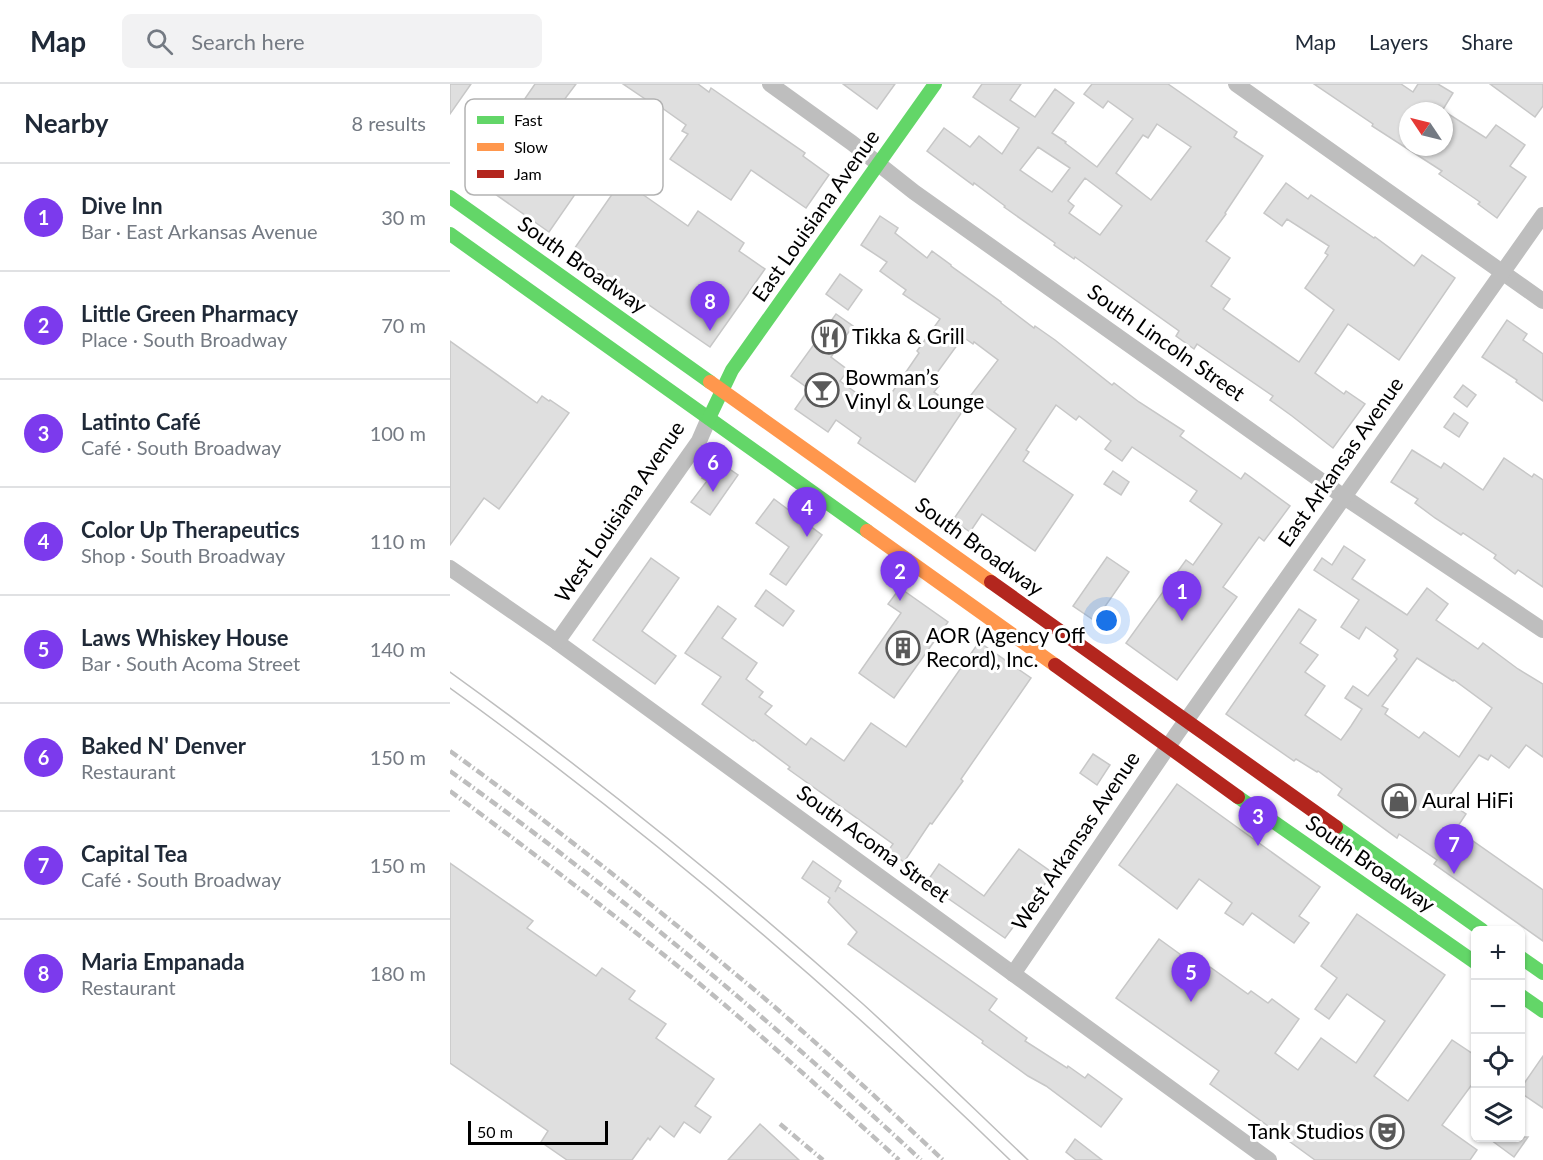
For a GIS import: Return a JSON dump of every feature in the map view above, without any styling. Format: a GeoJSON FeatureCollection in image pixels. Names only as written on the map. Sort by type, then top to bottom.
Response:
{"type":"FeatureCollection","features":[{"type":"Feature","properties":{"kind":"main road","name":"East Louisiana Avenue"},"geometry":{"type":"LineString","coordinates":[[712,411],[732,370],[935,84]]}},
{"type":"Feature","properties":{"kind":"main road","name":"South Broadway"},"geometry":{"type":"LineString","coordinates":[[450,197],[964,562],[1176,735],[1471,959]]}},
{"type":"Feature","properties":{"kind":"main road","name":"South Broadway"},"geometry":{"type":"LineString","coordinates":[[450,234],[712,411],[1113,709],[1176,735],[1476,926]]}},
{"type":"Feature","properties":{"kind":"main road"},"geometry":{"type":"LineString","coordinates":[[1525,960],[1543,973]]}},
{"type":"Feature","properties":{"kind":"main road"},"geometry":{"type":"LineString","coordinates":[[1525,998],[1543,1011]]}},
{"type":"Feature","properties":{"kind":"street","name":"South Lincoln Street"},"geometry":{"type":"LineString","coordinates":[[770,84],[879,163],[914,192],[1344,496],[1543,630]]}},
{"type":"Feature","properties":{"kind":"street"},"geometry":{"type":"LineString","coordinates":[[1236,84],[1543,301]]}},
{"type":"Feature","properties":{"kind":"street","name":"East Arkansas Avenue"},"geometry":{"type":"LineString","coordinates":[[1176,735],[1543,215]]}},
{"type":"Feature","properties":{"kind":"street","name":"West Louisiana Avenue"},"geometry":{"type":"LineString","coordinates":[[557,642],[699,441],[712,411]]}},
{"type":"Feature","properties":{"kind":"street","name":"South Acoma Street"},"geometry":{"type":"LineString","coordinates":[[450,568],[557,642],[1269,1160]]}},
{"type":"Feature","properties":{"kind":"street","name":"West Arkansas Avenue"},"geometry":{"type":"LineString","coordinates":[[1013,974],[1176,735]]}},
{"type":"Feature","properties":{"kind":"building"},"geometry":{"type":"Polygon","coordinates":[[[450,84],[471,84],[450,114],[450,84]]]}},
{"type":"Feature","properties":{"kind":"building"},"geometry":{"type":"Polygon","coordinates":[[[535,84],[576,84],[565,99],[525,99],[535,84]]]}},
{"type":"Feature","properties":{"kind":"building"},"geometry":{"type":"Polygon","coordinates":[[[623,84],[698,84],[709,92],[711,88],[805,153],[803,156],[829,175],[806,208],[751,170],[731,200],[670,159],[688,134],[682,131],[686,125],[663,109],[663,99],[645,99],[623,84]]]}},
{"type":"Feature","properties":{"kind":"building"},"geometry":{"type":"Polygon","coordinates":[[[843,84],[895,84],[877,109],[843,84]]]}},
{"type":"Feature","properties":{"kind":"building"},"geometry":{"type":"Polygon","coordinates":[[[982,84],[1021,84],[1010,100],[1035,117],[1055,89],[1074,103],[1052,133],[1097,167],[1133,119],[1108,101],[1103,108],[1084,94],[1092,84],[1168,84],[1237,132],[1234,137],[1263,156],[1206,241],[1230,258],[1211,286],[1230,299],[1223,309],[1299,362],[1334,310],[1305,288],[1328,255],[1325,253],[1329,246],[1287,219],[1282,226],[1264,213],[1286,183],[1308,199],[1311,195],[1414,266],[1422,255],[1455,278],[1399,360],[1348,324],[1315,373],[1344,394],[1346,391],[1365,404],[1333,448],[1270,400],[1273,396],[1197,344],[1194,349],[1176,336],[1179,331],[1075,257],[1074,259],[1054,245],[1055,243],[974,183],[973,185],[927,151],[944,128],[970,147],[979,136],[1002,154],[1019,128],[973,97],[982,84]],[[1157,124],[1148,138],[1143,135],[1116,173],[1151,200],[1191,147],[1157,124]],[[1038,147],[1020,170],[1052,192],[1070,168],[1038,147]],[[1085,178],[1068,201],[1074,206],[1069,213],[1100,235],[1122,206],[1085,178]]]}},
{"type":"Feature","properties":{"kind":"building"},"geometry":{"type":"Polygon","coordinates":[[[1314,84],[1401,84],[1413,92],[1418,84],[1438,84],[1453,93],[1448,102],[1399,102],[1399,143],[1372,126],[1373,124],[1314,84]]]}},
{"type":"Feature","properties":{"kind":"building"},"geometry":{"type":"Polygon","coordinates":[[[1490,84],[1543,84],[1543,106],[1535,117],[1490,84]]]}},
{"type":"Feature","properties":{"kind":"building"},"geometry":{"type":"Polygon","coordinates":[[[1453,117],[1486,138],[1496,125],[1525,145],[1510,166],[1526,177],[1497,218],[1478,204],[1480,202],[1439,174],[1442,171],[1419,156],[1453,156],[1453,117]]]}},
{"type":"Feature","properties":{"kind":"building"},"geometry":{"type":"Polygon","coordinates":[[[497,195],[575,195],[549,232],[497,195]]]}},
{"type":"Feature","properties":{"kind":"building"},"geometry":{"type":"Polygon","coordinates":[[[612,195],[644,195],[688,226],[698,211],[744,243],[739,251],[765,269],[710,347],[572,252],[612,195]]]}},
{"type":"Feature","properties":{"kind":"building"},"geometry":{"type":"Polygon","coordinates":[[[880,216],[898,228],[895,233],[927,258],[932,251],[1034,328],[1035,326],[1055,340],[1112,385],[1114,383],[1184,431],[1180,436],[1241,479],[1245,473],[1290,506],[1264,541],[1259,537],[1223,587],[1237,597],[1177,680],[1126,643],[1186,560],[1193,565],[1222,524],[1190,501],[1197,491],[1132,447],[1122,461],[1105,449],[1111,441],[1079,416],[1076,420],[1056,405],[1026,450],[1029,452],[1023,461],[1073,495],[1035,551],[982,514],[970,532],[953,520],[1016,429],[971,395],[998,360],[974,342],[973,344],[963,337],[931,381],[939,386],[934,392],[962,412],[915,482],[858,443],[861,438],[836,420],[828,432],[795,409],[809,389],[791,376],[836,314],[853,326],[831,357],[848,370],[840,381],[880,410],[940,319],[903,294],[906,290],[880,271],[887,262],[861,245],[880,216]]]}},
{"type":"Feature","properties":{"kind":"building"},"geometry":{"type":"Polygon","coordinates":[[[840,274],[862,290],[848,310],[826,294],[840,274]]]}},
{"type":"Feature","properties":{"kind":"building"},"geometry":{"type":"Polygon","coordinates":[[[1507,320],[1527,334],[1523,340],[1543,354],[1543,401],[1516,382],[1517,380],[1482,357],[1507,320]]]}},
{"type":"Feature","properties":{"kind":"building"},"geometry":{"type":"Polygon","coordinates":[[[450,341],[537,403],[542,396],[569,413],[499,509],[484,498],[450,545],[450,341]]]}},
{"type":"Feature","properties":{"kind":"building"},"geometry":{"type":"Polygon","coordinates":[[[1463,385],[1476,395],[1467,407],[1454,397],[1463,385]]]}},
{"type":"Feature","properties":{"kind":"building"},"geometry":{"type":"Polygon","coordinates":[[[1454,413],[1468,423],[1459,437],[1444,427],[1454,413]]]}},
{"type":"Feature","properties":{"kind":"building"},"geometry":{"type":"Polygon","coordinates":[[[1412,450],[1441,468],[1444,463],[1483,490],[1504,458],[1532,477],[1534,474],[1543,480],[1543,587],[1518,570],[1515,574],[1494,558],[1496,555],[1435,518],[1415,503],[1418,499],[1391,482],[1412,450]]]}},
{"type":"Feature","properties":{"kind":"building"},"geometry":{"type":"Polygon","coordinates":[[[715,459],[738,475],[710,515],[691,502],[707,481],[702,478],[715,459]]]}},
{"type":"Feature","properties":{"kind":"building"},"geometry":{"type":"Polygon","coordinates":[[[1113,471],[1129,482],[1121,495],[1104,484],[1113,471]]]}},
{"type":"Feature","properties":{"kind":"building"},"geometry":{"type":"Polygon","coordinates":[[[774,499],[822,535],[786,585],[770,574],[789,547],[756,523],[774,499]]]}},
{"type":"Feature","properties":{"kind":"building"},"geometry":{"type":"Polygon","coordinates":[[[1344,546],[1365,560],[1352,579],[1407,615],[1427,588],[1448,604],[1436,620],[1478,649],[1483,643],[1543,684],[1543,757],[1526,745],[1509,768],[1491,755],[1488,760],[1479,755],[1446,800],[1466,814],[1456,829],[1543,890],[1543,941],[1525,926],[1522,926],[1434,864],[1437,860],[1399,834],[1397,838],[1338,795],[1342,789],[1318,771],[1296,759],[1294,761],[1226,714],[1299,609],[1316,620],[1300,643],[1318,655],[1305,672],[1325,686],[1305,715],[1341,740],[1362,709],[1345,698],[1353,686],[1368,696],[1397,659],[1394,656],[1398,650],[1366,627],[1359,639],[1341,627],[1359,600],[1314,570],[1322,558],[1332,565],[1344,546]],[[1417,658],[1382,706],[1388,709],[1385,714],[1419,738],[1424,732],[1459,757],[1492,708],[1454,680],[1417,658]]]}},
{"type":"Feature","properties":{"kind":"building"},"geometry":{"type":"Polygon","coordinates":[[[1107,557],[1129,572],[1095,621],[1073,606],[1107,557]]]}},
{"type":"Feature","properties":{"kind":"building"},"geometry":{"type":"Polygon","coordinates":[[[651,558],[679,578],[642,631],[676,656],[655,684],[593,640],[651,558]]]}},
{"type":"Feature","properties":{"kind":"building","name":"AOR (Agency Off Record), Inc."},"geometry":{"type":"Polygon","coordinates":[[[900,588],[948,622],[894,698],[859,673],[901,613],[888,604],[900,588]]]}},
{"type":"Feature","properties":{"kind":"building"},"geometry":{"type":"Polygon","coordinates":[[[766,590],[794,611],[783,626],[755,606],[766,590]]]}},
{"type":"Feature","properties":{"kind":"building"},"geometry":{"type":"Polygon","coordinates":[[[718,606],[736,619],[722,638],[757,663],[746,679],[763,692],[759,697],[772,706],[765,714],[806,745],[811,738],[844,761],[871,723],[906,747],[979,642],[1031,678],[961,779],[963,781],[932,824],[930,823],[904,862],[888,851],[893,844],[702,704],[721,677],[685,653],[718,606]]]}},
{"type":"Feature","properties":{"kind":"building"},"geometry":{"type":"Polygon","coordinates":[[[1093,754],[1110,765],[1097,785],[1080,773],[1093,754]]]}},
{"type":"Feature","properties":{"kind":"building"},"geometry":{"type":"Polygon","coordinates":[[[1177,784],[1320,887],[1299,916],[1309,923],[1294,943],[1252,913],[1243,925],[1225,913],[1232,903],[1199,879],[1177,909],[1119,865],[1177,784]]]}},
{"type":"Feature","properties":{"kind":"building"},"geometry":{"type":"Polygon","coordinates":[[[1019,849],[1053,873],[1005,938],[926,883],[939,864],[984,896],[1019,849]]]}},
{"type":"Feature","properties":{"kind":"building"},"geometry":{"type":"Polygon","coordinates":[[[813,861],[841,881],[835,892],[838,887],[997,999],[989,1010],[1027,1038],[1025,1041],[1085,1078],[1088,1074],[1122,1099],[1101,1127],[848,944],[857,932],[828,902],[830,898],[802,878],[813,861]]]}},
{"type":"Feature","properties":{"kind":"building"},"geometry":{"type":"Polygon","coordinates":[[[450,863],[533,921],[527,928],[596,976],[602,968],[635,991],[629,999],[666,1024],[656,1038],[714,1079],[695,1106],[711,1117],[700,1133],[684,1122],[674,1137],[660,1126],[632,1160],[567,1160],[541,1142],[548,1131],[450,1063],[450,863]]]}},
{"type":"Feature","properties":{"kind":"building"},"geometry":{"type":"Polygon","coordinates":[[[1357,914],[1445,975],[1374,1076],[1408,1101],[1452,1040],[1471,1053],[1471,1086],[1442,1125],[1477,1150],[1470,1160],[1315,1160],[1210,1084],[1219,1071],[1116,998],[1159,939],[1206,973],[1210,967],[1248,994],[1251,991],[1268,1003],[1272,999],[1299,1019],[1275,1053],[1298,1070],[1321,1038],[1356,1063],[1385,1021],[1347,994],[1329,1019],[1315,1009],[1337,978],[1321,966],[1357,914]]]}},
{"type":"Feature","properties":{"kind":"building"},"geometry":{"type":"Polygon","coordinates":[[[1543,1056],[1543,1108],[1525,1096],[1525,1082],[1543,1056]]]}},
{"type":"Feature","properties":{"kind":"building"},"geometry":{"type":"Polygon","coordinates":[[[760,1124],[799,1160],[728,1160],[760,1124]]]}},
{"type":"Feature","properties":{"kind":"building"},"geometry":{"type":"Polygon","coordinates":[[[1075,1139],[1102,1160],[1076,1160],[1066,1152],[1075,1139]]]}},
{"type":"Feature","properties":{"kind":"building"},"geometry":{"type":"Polygon","coordinates":[[[1494,1142],[1524,1142],[1514,1157],[1494,1142]]]}},
{"type":"Feature","properties":{"kind":"tram line"},"geometry":{"type":"LineString","coordinates":[[450,672],[609,791],[763,917],[863,1004],[1028,1160]]}},
{"type":"Feature","properties":{"kind":"tram line"},"geometry":{"type":"LineString","coordinates":[[450,688],[596,798],[739,914],[877,1035],[1010,1160]]}},
{"type":"Feature","properties":{"kind":"railway"},"geometry":{"type":"LineString","coordinates":[[450,751],[558,831],[698,943],[814,1041],[943,1160]]}},
{"type":"Feature","properties":{"kind":"railway"},"geometry":{"type":"LineString","coordinates":[[450,771],[573,862],[692,958],[808,1057],[921,1160]]}},
{"type":"Feature","properties":{"kind":"railway"},"geometry":{"type":"LineString","coordinates":[[450,791],[574,884],[695,980],[773,1046],[899,1160]]}},
{"type":"Feature","properties":{"kind":"railway"},"geometry":{"type":"LineString","coordinates":[[780,1124],[823,1160]]}},
{"type":"Feature","properties":{"kind":"traffic: fast"},"geometry":{"type":"LineString","coordinates":[[709,418],[732,370],[935,84]]}},
{"type":"Feature","properties":{"kind":"traffic: fast"},"geometry":{"type":"LineString","coordinates":[[450,197],[710,382]]}},
{"type":"Feature","properties":{"kind":"traffic: fast"},"geometry":{"type":"LineString","coordinates":[[450,234],[867,531]]}},
{"type":"Feature","properties":{"kind":"traffic: fast"},"geometry":{"type":"LineString","coordinates":[[1238,797],[1471,960]]}},
{"type":"Feature","properties":{"kind":"traffic: fast"},"geometry":{"type":"LineString","coordinates":[[1336,827],[1476,926]]}},
{"type":"Feature","properties":{"kind":"traffic: fast"},"geometry":{"type":"LineString","coordinates":[[1525,960],[1543,973]]}},
{"type":"Feature","properties":{"kind":"traffic: fast"},"geometry":{"type":"LineString","coordinates":[[1525,998],[1543,1011]]}},
{"type":"Feature","properties":{"kind":"traffic: slow"},"geometry":{"type":"LineString","coordinates":[[710,382],[991,582]]}},
{"type":"Feature","properties":{"kind":"traffic: slow"},"geometry":{"type":"LineString","coordinates":[[867,531],[1055,665]]}},
{"type":"Feature","properties":{"kind":"traffic: jam"},"geometry":{"type":"LineString","coordinates":[[991,582],[1336,827]]}},
{"type":"Feature","properties":{"kind":"traffic: jam"},"geometry":{"type":"LineString","coordinates":[[1055,665],[1238,797]]}},
{"type":"Feature","properties":{"kind":"place","name":"Maria Empanada"},"geometry":{"type":"Point","coordinates":[710,331]}},
{"type":"Feature","properties":{"kind":"place","name":"Tikka & Grill"},"geometry":{"type":"Point","coordinates":[829,337]}},
{"type":"Feature","properties":{"kind":"place","name":"Bowman’s Vinyl & Lounge"},"geometry":{"type":"Point","coordinates":[822,390]}},
{"type":"Feature","properties":{"kind":"place","name":"Baked N' Denver"},"geometry":{"type":"Point","coordinates":[713,492]}},
{"type":"Feature","properties":{"kind":"place","name":"Color Up Therapeutics"},"geometry":{"type":"Point","coordinates":[807,537]}},
{"type":"Feature","properties":{"kind":"place","name":"Little Green Pharmacy"},"geometry":{"type":"Point","coordinates":[900,601]}},
{"type":"Feature","properties":{"kind":"place","name":"Dive Inn"},"geometry":{"type":"Point","coordinates":[1182,621]}},
{"type":"Feature","properties":{"kind":"place","name":"AOR (Agency Off Record), Inc."},"geometry":{"type":"Point","coordinates":[903,648]}},
{"type":"Feature","properties":{"kind":"place","name":"Aural HiFi"},"geometry":{"type":"Point","coordinates":[1399,801]}},
{"type":"Feature","properties":{"kind":"place","name":"Latinto Café"},"geometry":{"type":"Point","coordinates":[1258,846]}},
{"type":"Feature","properties":{"kind":"place","name":"Capital Tea"},"geometry":{"type":"Point","coordinates":[1454,874]}},
{"type":"Feature","properties":{"kind":"place","name":"Laws Whiskey House"},"geometry":{"type":"Point","coordinates":[1191,1002]}},
{"type":"Feature","properties":{"kind":"place","name":"Tank Studios"},"geometry":{"type":"Point","coordinates":[1387,1132]}}]}
